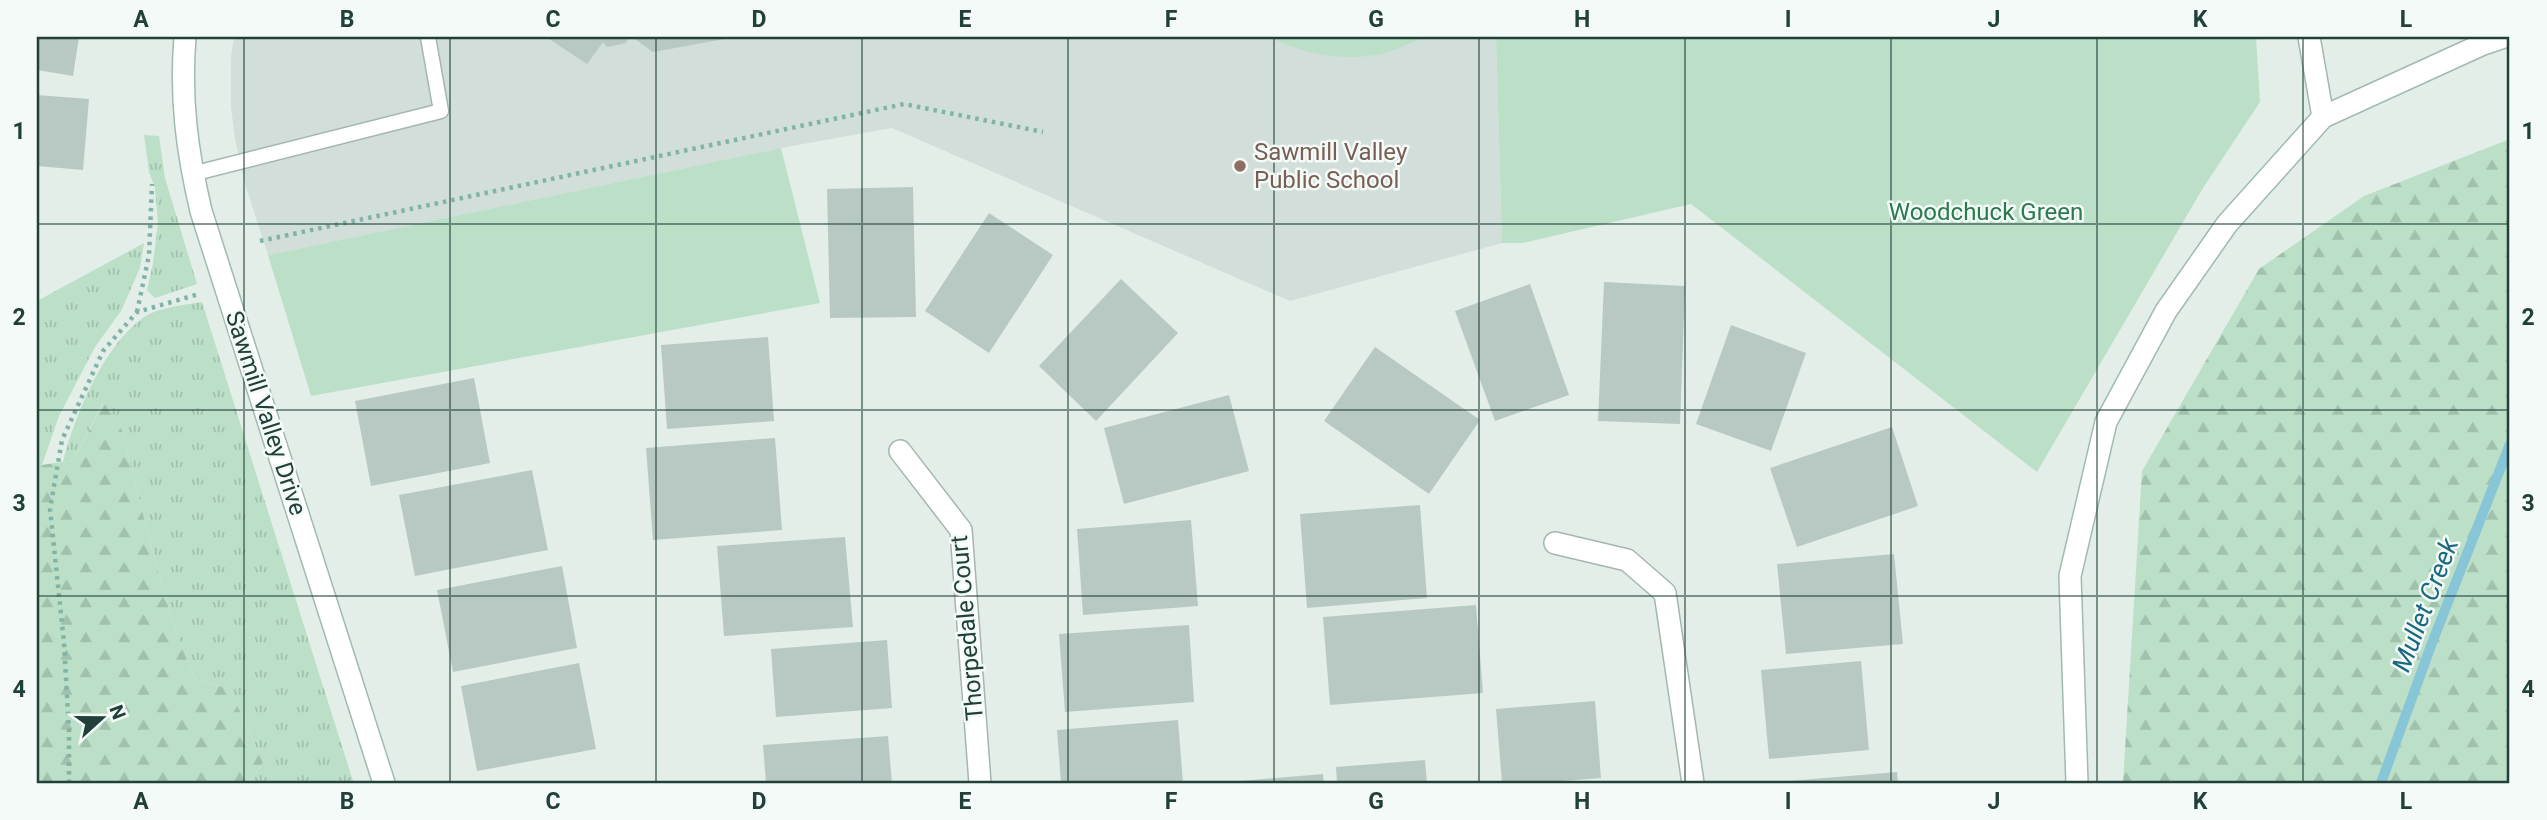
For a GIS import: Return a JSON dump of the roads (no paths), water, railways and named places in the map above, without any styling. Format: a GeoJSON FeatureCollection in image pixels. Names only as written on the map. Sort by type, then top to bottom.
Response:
{"type":"FeatureCollection","features":[{"type":"Feature","properties":{"kind":"street","name":"Sawmill Valley Drive"},"geometry":{"type":"LineString","coordinates":[[184,37],[182,80],[185,134],[192,174],[383,783]]}},
{"type":"Feature","properties":{"kind":"street"},"geometry":{"type":"LineString","coordinates":[[2309,37],[2323,117]]}},
{"type":"Feature","properties":{"kind":"street"},"geometry":{"type":"LineString","coordinates":[[2077,783],[2070,576],[2106,422],[2166,311],[2227,224],[2323,117],[2504,37]]}},
{"type":"Feature","properties":{"kind":"street","name":"Thorpedale Court"},"geometry":{"type":"LineString","coordinates":[[900,451],[961,530],[980,783]]}},
{"type":"Feature","properties":{"kind":"street"},"geometry":{"type":"LineString","coordinates":[[1555,543],[1627,560],[1665,593],[1692,783]]}},
{"type":"Feature","properties":{"kind":"lane"},"geometry":{"type":"LineString","coordinates":[[192,174],[441,111],[428,37]]}},
{"type":"Feature","properties":{"kind":"waterway","name":"Mullet Creek"},"geometry":{"type":"LineString","coordinates":[[2381,783],[2432,643],[2510,444]]}},
{"type":"Feature","properties":{"kind":"place","name":"Sawmill Valley Public School"},"geometry":{"type":"Point","coordinates":[1240,166]}},
{"type":"Feature","properties":{"kind":"park label","name":"Woodchuck Green"},"geometry":{"type":"Point","coordinates":[1986,212]}}]}
